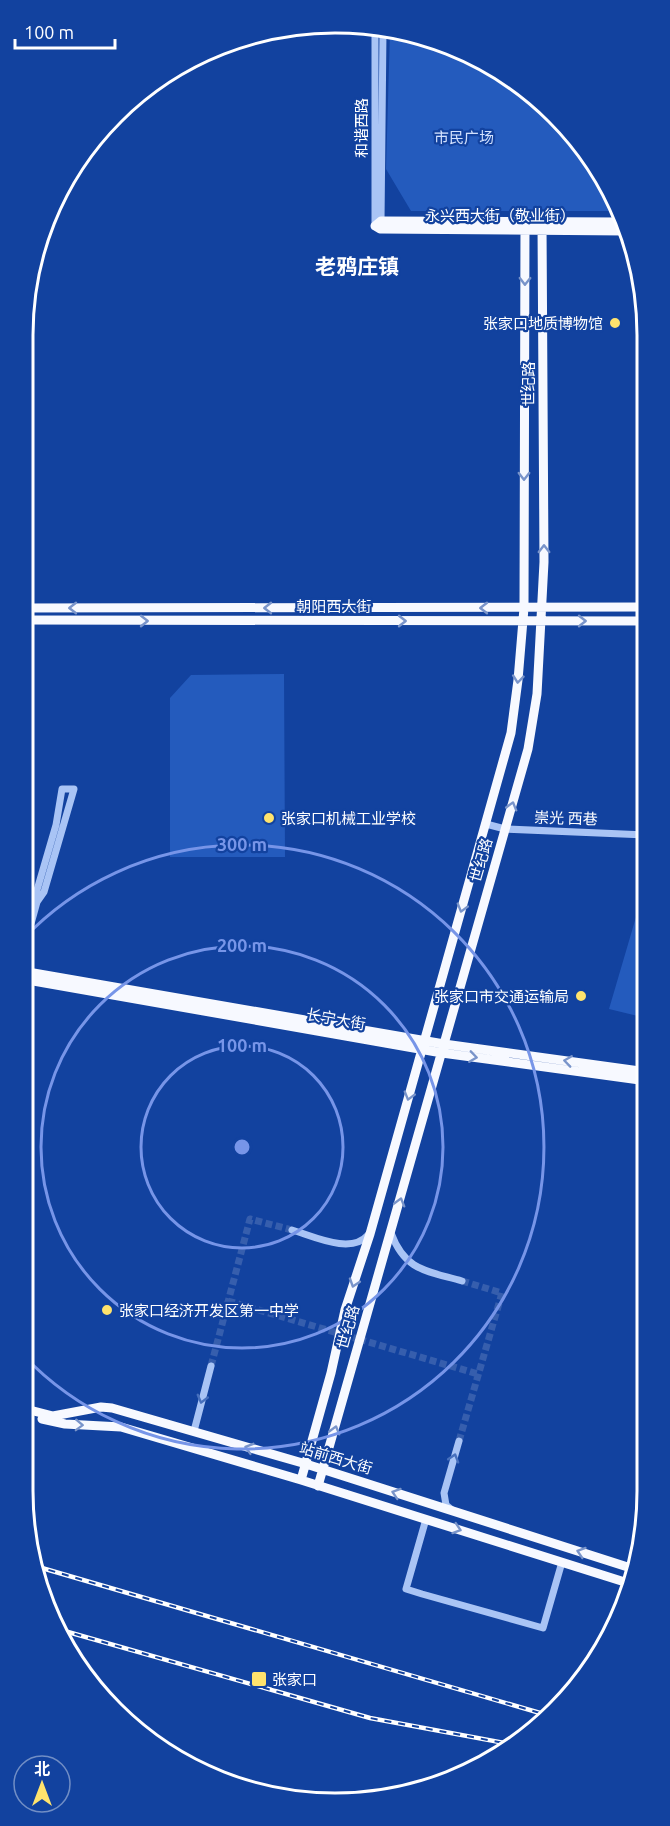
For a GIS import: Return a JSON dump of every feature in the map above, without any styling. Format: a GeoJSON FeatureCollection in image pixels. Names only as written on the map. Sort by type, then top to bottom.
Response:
{"type":"FeatureCollection","features":[{"type":"Feature","properties":{"kind":"main road","name":"永兴西大街（敬业街）"},"geometry":{"type":"LineString","coordinates":[[542,227],[615,222]]}},
{"type":"Feature","properties":{"kind":"main road","name":"永兴西大街（敬业街）"},"geometry":{"type":"LineString","coordinates":[[378,224],[618,231]]}},
{"type":"Feature","properties":{"kind":"main road","name":"世纪路"},"geometry":{"type":"LineString","coordinates":[[301,1480],[330,1376],[345,1310],[375,1218],[511,733],[524,608],[525,227]]}},
{"type":"Feature","properties":{"kind":"main road","name":"世纪路"},"geometry":{"type":"LineString","coordinates":[[318,1486],[528,749],[537,694],[542,620],[542,227]]}},
{"type":"Feature","properties":{"kind":"main road","name":"朝阳西大街"},"geometry":{"type":"LineString","coordinates":[[33,608],[637,607]]}},
{"type":"Feature","properties":{"kind":"main road","name":"朝阳西大街"},"geometry":{"type":"LineString","coordinates":[[33,621],[637,621]]}},
{"type":"Feature","properties":{"kind":"main road","name":"长宁大街"},"geometry":{"type":"LineString","coordinates":[[33,973],[423,1045]]}},
{"type":"Feature","properties":{"kind":"main road","name":"长宁大街"},"geometry":{"type":"LineString","coordinates":[[33,981],[637,1080]]}},
{"type":"Feature","properties":{"kind":"main road","name":"长宁大街"},"geometry":{"type":"LineString","coordinates":[[443,1048],[637,1071]]}},
{"type":"Feature","properties":{"kind":"main road"},"geometry":{"type":"LineString","coordinates":[[375,1218],[392,1228]]}},
{"type":"Feature","properties":{"kind":"main road"},"geometry":{"type":"LineString","coordinates":[[330,1376],[348,1382]]}},
{"type":"Feature","properties":{"kind":"main road","name":"站前西大街"},"geometry":{"type":"LineString","coordinates":[[33,1412],[53,1416],[101,1407],[112,1408],[306,1464],[627,1567]]}},
{"type":"Feature","properties":{"kind":"main road","name":"站前西大街"},"geometry":{"type":"LineString","coordinates":[[33,1414],[65,1424],[121,1427],[301,1480],[623,1581]]}},
{"type":"Feature","properties":{"kind":"main road"},"geometry":{"type":"LineString","coordinates":[[505,1544],[509,1529]]}},
{"type":"Feature","properties":{"kind":"street","name":"和谐西路"},"geometry":{"type":"LineString","coordinates":[[375,36],[378,224]]}},
{"type":"Feature","properties":{"kind":"street","name":"和谐西路"},"geometry":{"type":"LineString","coordinates":[[378,224],[383,37]]}},
{"type":"Feature","properties":{"kind":"street"},"geometry":{"type":"LineString","coordinates":[[33,919],[38,902],[45,892],[74,789],[62,789],[56,825],[37,890],[38,902]]}},
{"type":"Feature","properties":{"kind":"street","name":"崇光 西巷"},"geometry":{"type":"LineString","coordinates":[[486,824],[505,829],[637,835]]}},
{"type":"Feature","properties":{"kind":"street"},"geometry":{"type":"LineString","coordinates":[[292,1230],[345,1245],[358,1244],[363,1241],[372,1228]]}},
{"type":"Feature","properties":{"kind":"street"},"geometry":{"type":"LineString","coordinates":[[392,1228],[400,1255],[409,1263],[422,1270],[462,1281]]}},
{"type":"Feature","properties":{"kind":"street"},"geometry":{"type":"LineString","coordinates":[[194,1431],[211,1366]]}},
{"type":"Feature","properties":{"kind":"street"},"geometry":{"type":"LineString","coordinates":[[454,1511],[446,1505],[444,1493],[459,1441]]}},
{"type":"Feature","properties":{"kind":"street"},"geometry":{"type":"LineString","coordinates":[[426,1520],[406,1589],[414,1592],[543,1628],[562,1562]]}},
{"type":"Feature","properties":{"kind":"green space","name":"市民广场"},"geometry":{"type":"Polygon","coordinates":[[[390,38],[413,43],[451,56],[486,73],[519,95],[549,121],[575,151],[597,184],[610,211],[411,211],[386,169],[390,38]]]}},
{"type":"Feature","properties":{"kind":"green space"},"geometry":{"type":"Polygon","coordinates":[[[284,674],[285,857],[170,857],[170,698],[191,675],[284,674]]]}},
{"type":"Feature","properties":{"kind":"green space"},"geometry":{"type":"Polygon","coordinates":[[[637,914],[637,1016],[609,1009],[637,914]]]}},
{"type":"Feature","properties":{"kind":"tunnel"},"geometry":{"type":"LineString","coordinates":[[211,1366],[250,1219],[292,1230]]}},
{"type":"Feature","properties":{"kind":"tunnel"},"geometry":{"type":"LineString","coordinates":[[459,1441],[502,1293],[462,1281]]}},
{"type":"Feature","properties":{"kind":"tunnel"},"geometry":{"type":"LineString","coordinates":[[228,1301],[478,1374]]}},
{"type":"Feature","properties":{"kind":"railway"},"geometry":{"type":"LineString","coordinates":[[43,1568],[540,1713]]}},
{"type":"Feature","properties":{"kind":"railway"},"geometry":{"type":"LineString","coordinates":[[68,1632],[370,1718],[502,1743]]}},
{"type":"Feature","properties":{"kind":"place","name":"张家口地质博物馆"},"geometry":{"type":"Point","coordinates":[615,323]}},
{"type":"Feature","properties":{"kind":"place","name":"张家口机械工业学校"},"geometry":{"type":"Point","coordinates":[269,818]}},
{"type":"Feature","properties":{"kind":"place","name":"张家口市交通运输局"},"geometry":{"type":"Point","coordinates":[581,996]}},
{"type":"Feature","properties":{"kind":"place","name":"张家口经济开发区第一中学"},"geometry":{"type":"Point","coordinates":[107,1310]}},
{"type":"Feature","properties":{"kind":"place","name":"张家口"},"geometry":{"type":"Point","coordinates":[259,1679]}},
{"type":"Feature","properties":{"kind":"district","name":"老鸦庄镇"},"geometry":{"type":"Point","coordinates":[357,266]}}]}
